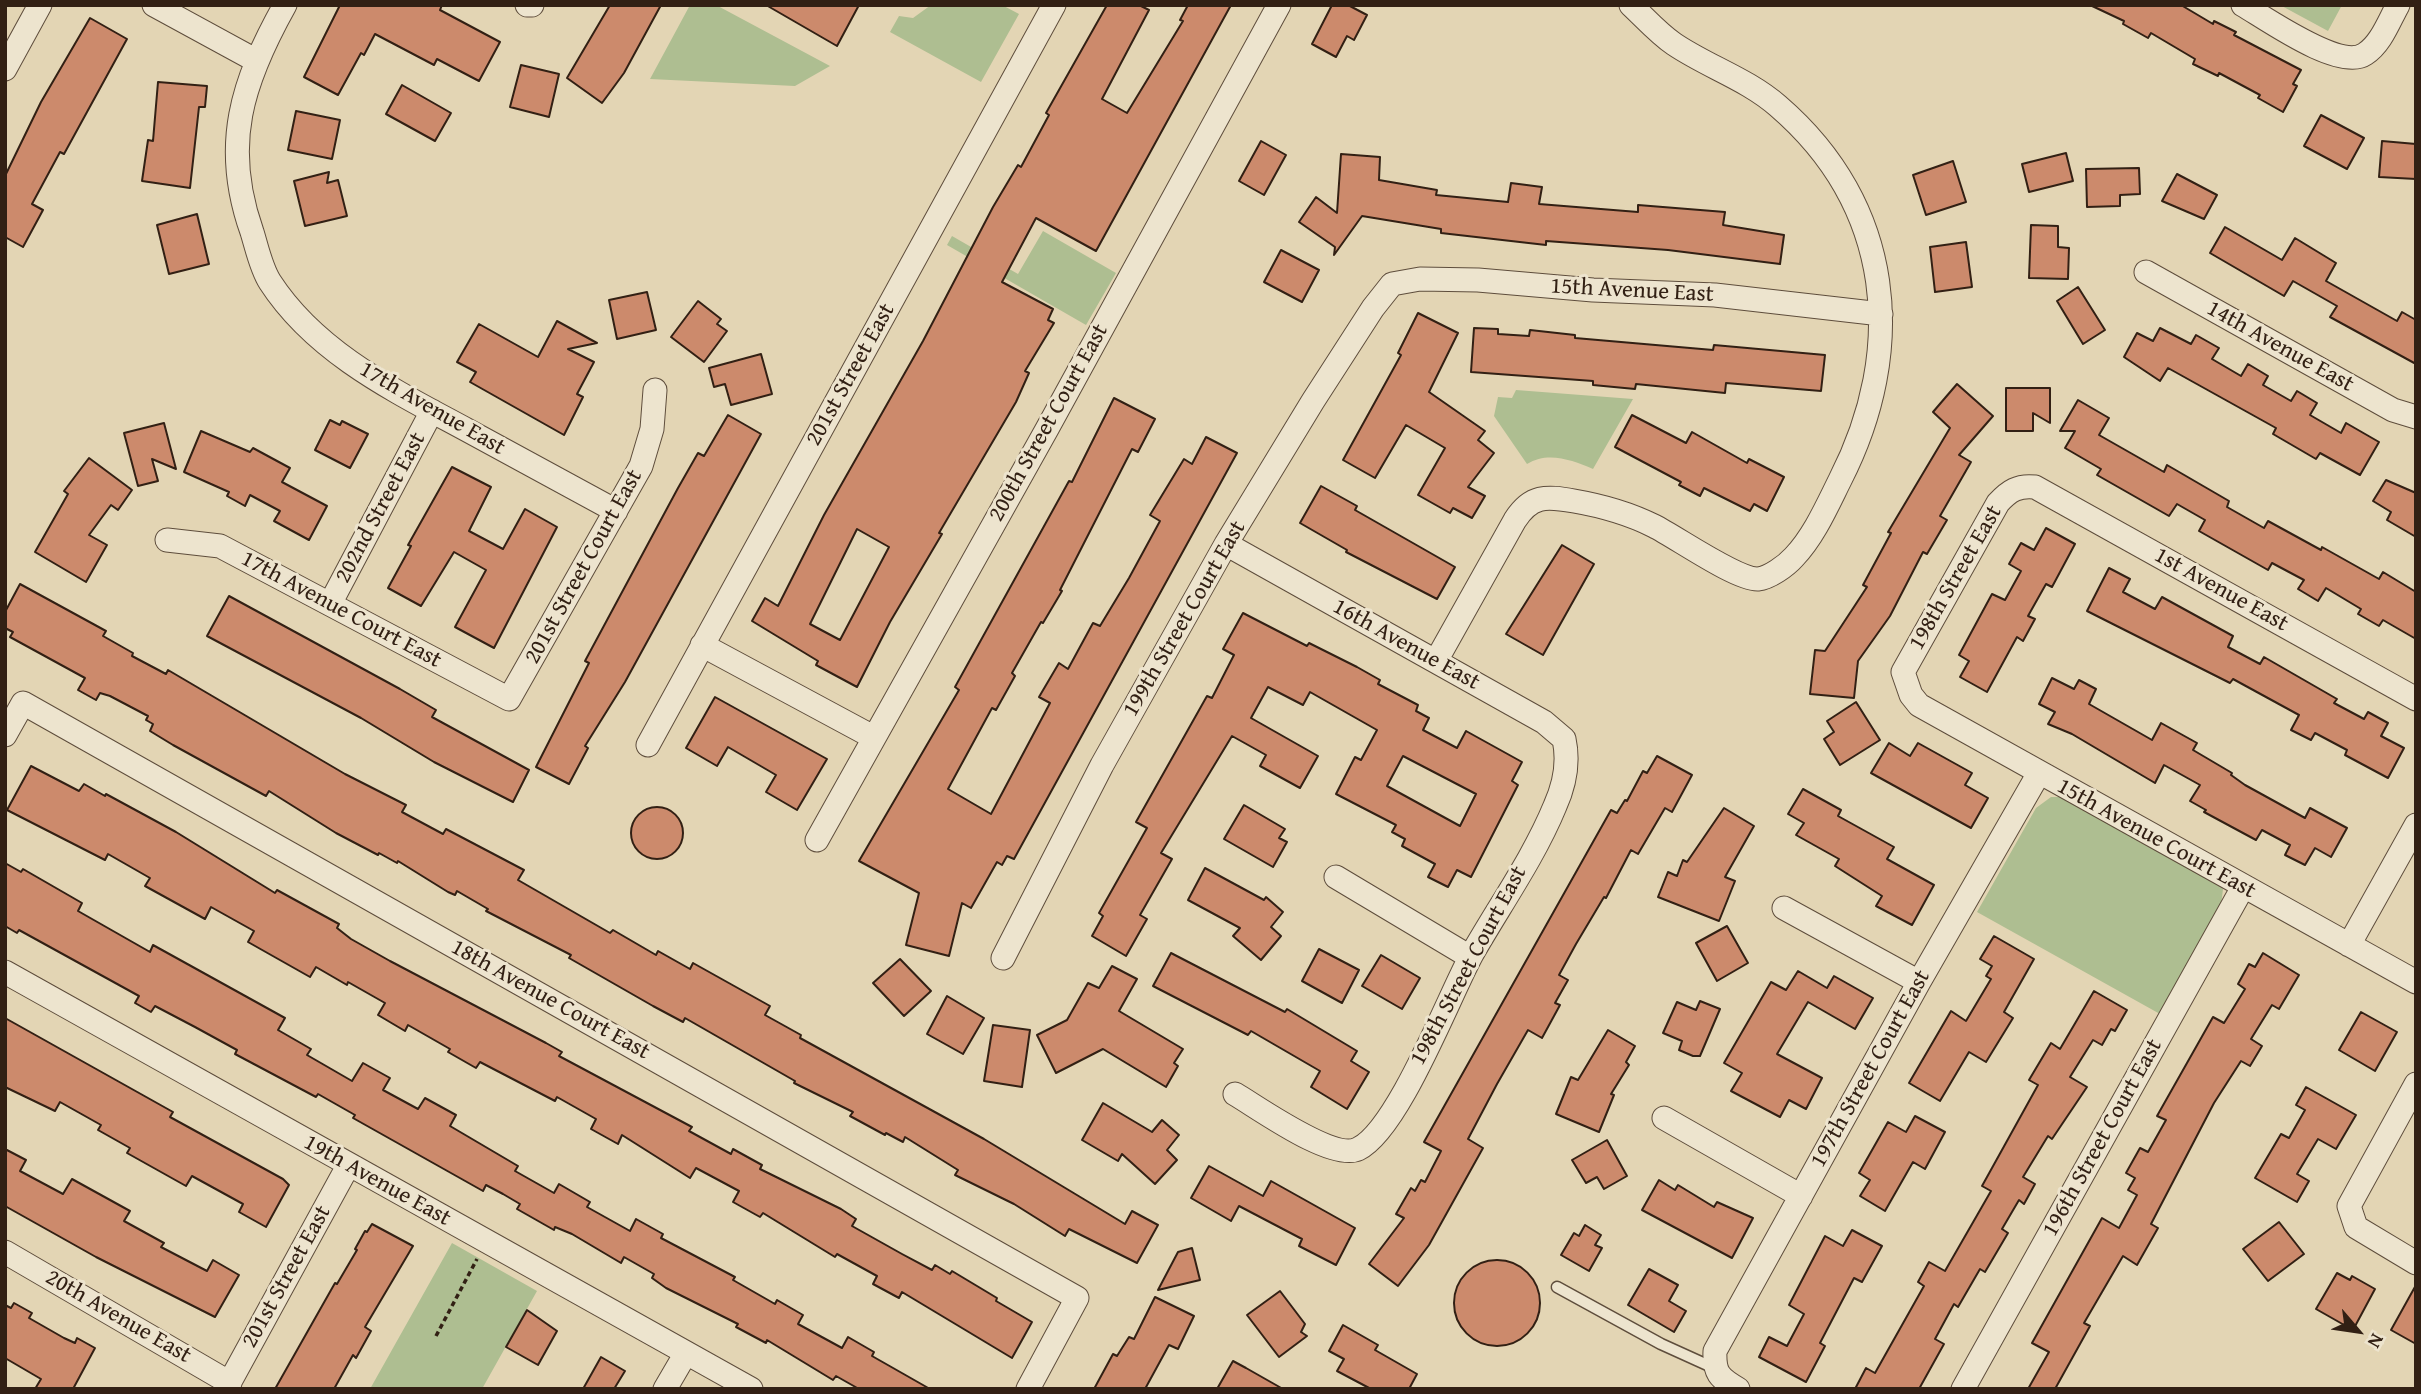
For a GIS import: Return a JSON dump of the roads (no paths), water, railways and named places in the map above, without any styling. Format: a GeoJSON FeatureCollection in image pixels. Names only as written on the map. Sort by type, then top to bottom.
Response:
{"type":"FeatureCollection","features":[{"type":"Feature","properties":{"kind":"street"},"geometry":{"type":"LineString","coordinates":[[5,69],[40,5]]}},
{"type":"Feature","properties":{"kind":"street"},"geometry":{"type":"LineString","coordinates":[[154,5],[255,60]]}},
{"type":"Feature","properties":{"kind":"street","name":"17th Avenue East"},"geometry":{"type":"LineString","coordinates":[[285,5],[255,60],[240,118],[236,155],[244,210],[269,280],[301,321],[336,352],[373,379],[616,510]]}},
{"type":"Feature","properties":{"kind":"street"},"geometry":{"type":"LineString","coordinates":[[527,5],[532,5]]}},
{"type":"Feature","properties":{"kind":"street","name":"201st Street East"},"geometry":{"type":"LineString","coordinates":[[648,745],[1054,5]]}},
{"type":"Feature","properties":{"kind":"street","name":"200th Street Court East"},"geometry":{"type":"LineString","coordinates":[[817,840],[1047,429],[1279,5]]}},
{"type":"Feature","properties":{"kind":"street"},"geometry":{"type":"LineString","coordinates":[[1436,661],[1515,520],[1524,505],[1531,501],[1560,499],[1605,506],[1656,527],[1739,573],[1757,579],[1774,572],[1793,558],[1819,521],[1868,419],[1883,330],[1877,275],[1867,238],[1843,181],[1821,149],[1779,107],[1753,86],[1674,44],[1630,5]]}},
{"type":"Feature","properties":{"kind":"street"},"geometry":{"type":"LineString","coordinates":[[2243,5],[2333,55],[2362,57],[2374,47],[2398,5]]}},
{"type":"Feature","properties":{"kind":"street","name":"14th Avenue East"},"geometry":{"type":"LineString","coordinates":[[2146,272],[2393,410],[2416,417]]}},
{"type":"Feature","properties":{"kind":"street","name":"15th Avenue East"},"geometry":{"type":"LineString","coordinates":[[1386,290],[1392,284],[1420,279],[1478,280],[1593,290],[1715,295],[1881,314]]}},
{"type":"Feature","properties":{"kind":"street","name":"199th Street Court East"},"geometry":{"type":"LineString","coordinates":[[1003,958],[1102,765],[1227,544],[1313,401],[1386,290]]}},
{"type":"Feature","properties":{"kind":"street","name":"201st Street Court East"},"geometry":{"type":"LineString","coordinates":[[509,699],[641,466],[652,429],[654,390]]}},
{"type":"Feature","properties":{"kind":"street","name":"202nd Street East"},"geometry":{"type":"LineString","coordinates":[[330,604],[432,411]]}},
{"type":"Feature","properties":{"kind":"street","name":"198th Street East"},"geometry":{"type":"LineString","coordinates":[[1907,684],[1903,672],[1910,655],[1997,503],[2010,491],[2025,485]]}},
{"type":"Feature","properties":{"kind":"street","name":"1st Avenue East"},"geometry":{"type":"LineString","coordinates":[[2025,485],[2035,487],[2416,699]]}},
{"type":"Feature","properties":{"kind":"street","name":"17th Avenue Court East"},"geometry":{"type":"LineString","coordinates":[[167,540],[220,546],[509,699]]}},
{"type":"Feature","properties":{"kind":"street","name":"16th Avenue East"},"geometry":{"type":"LineString","coordinates":[[1227,544],[1556,729],[1564,738],[1567,760]]}},
{"type":"Feature","properties":{"kind":"street"},"geometry":{"type":"LineString","coordinates":[[702,645],[873,737]]}},
{"type":"Feature","properties":{"kind":"street","name":"15th Avenue Court East"},"geometry":{"type":"LineString","coordinates":[[1907,684],[1919,705],[2416,982]]}},
{"type":"Feature","properties":{"kind":"street","name":"18th Avenue Court East"},"geometry":{"type":"LineString","coordinates":[[5,735],[23,703],[1077,1298],[1027,1389]]}},
{"type":"Feature","properties":{"kind":"street","name":"198th Street Court East"},"geometry":{"type":"LineString","coordinates":[[1235,1094],[1319,1144],[1345,1152],[1357,1150],[1370,1140],[1393,1110],[1470,957],[1555,806],[1567,760]]}},
{"type":"Feature","properties":{"kind":"street","name":"197th Street Court East"},"geometry":{"type":"LineString","coordinates":[[1714,1368],[1714,1351],[1725,1330],[2039,773]]}},
{"type":"Feature","properties":{"kind":"street"},"geometry":{"type":"LineString","coordinates":[[2349,945],[2416,825]]}},
{"type":"Feature","properties":{"kind":"street"},"geometry":{"type":"LineString","coordinates":[[1336,877],[1470,957]]}},
{"type":"Feature","properties":{"kind":"street","name":"196th Street Court East"},"geometry":{"type":"LineString","coordinates":[[1963,1389],[2243,887]]}},
{"type":"Feature","properties":{"kind":"street"},"geometry":{"type":"LineString","coordinates":[[1784,908],[1919,982]]}},
{"type":"Feature","properties":{"kind":"street","name":"19th Avenue East"},"geometry":{"type":"LineString","coordinates":[[5,972],[751,1389]]}},
{"type":"Feature","properties":{"kind":"street"},"geometry":{"type":"LineString","coordinates":[[2416,1084],[2351,1199],[2351,1220],[2356,1227],[2416,1263]]}},
{"type":"Feature","properties":{"kind":"street"},"geometry":{"type":"LineString","coordinates":[[1664,1118],[1801,1196]]}},
{"type":"Feature","properties":{"kind":"street","name":"201st Street East"},"geometry":{"type":"LineString","coordinates":[[228,1386],[348,1166]]}},
{"type":"Feature","properties":{"kind":"street","name":"20th Avenue East"},"geometry":{"type":"LineString","coordinates":[[5,1252],[228,1386]]}},
{"type":"Feature","properties":{"kind":"street"},"geometry":{"type":"LineString","coordinates":[[664,1389],[686,1353]]}},
{"type":"Feature","properties":{"kind":"street"},"geometry":{"type":"LineString","coordinates":[[1714,1368],[1719,1378],[1738,1389]]}},
{"type":"Feature","properties":{"kind":"lane"},"geometry":{"type":"LineString","coordinates":[[1557,1287],[1661,1344],[1714,1368]]}}]}
